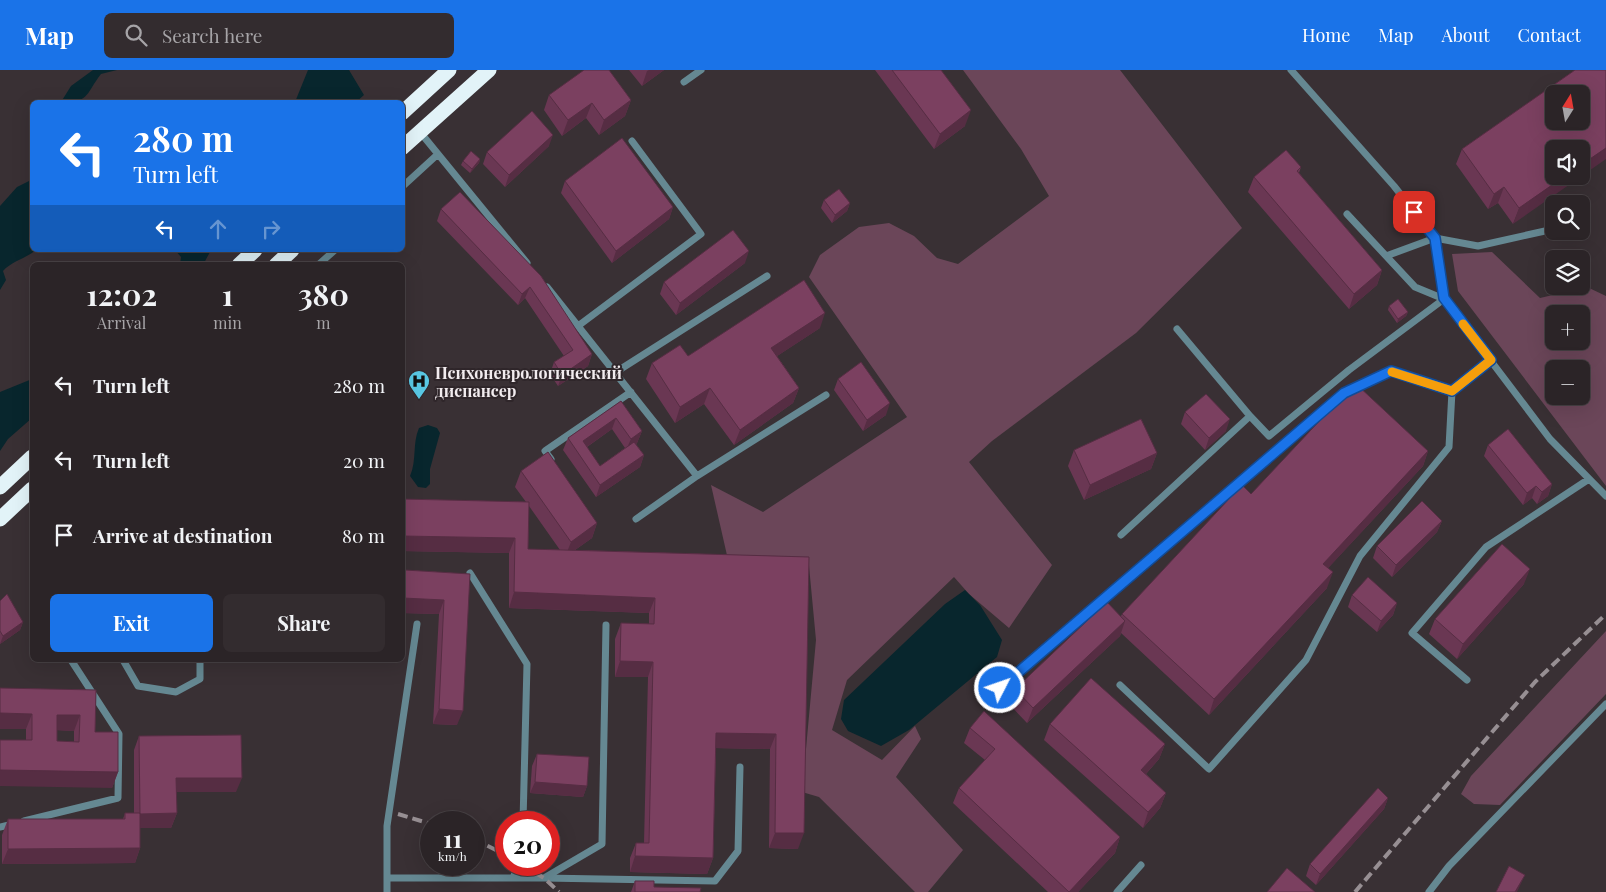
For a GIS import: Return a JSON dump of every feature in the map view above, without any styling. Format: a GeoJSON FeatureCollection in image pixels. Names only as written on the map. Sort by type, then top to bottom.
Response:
{"type":"FeatureCollection","features":[{"type":"Feature","properties":{"kind":"highway"},"geometry":{"type":"LineString","coordinates":[[405,110],[449,70]]}},
{"type":"Feature","properties":{"kind":"highway"},"geometry":{"type":"LineString","coordinates":[[405,145],[489,70]]}},
{"type":"Feature","properties":{"kind":"highway"},"geometry":{"type":"LineString","coordinates":[[242,262],[253,252]]}},
{"type":"Feature","properties":{"kind":"highway"},"geometry":{"type":"LineString","coordinates":[[279,262],[290,252]]}},
{"type":"Feature","properties":{"kind":"highway"},"geometry":{"type":"LineString","coordinates":[[0,487],[30,459]]}},
{"type":"Feature","properties":{"kind":"highway"},"geometry":{"type":"LineString","coordinates":[[0,519],[30,491]]}},
{"type":"Feature","properties":{"kind":"lane"},"geometry":{"type":"LineString","coordinates":[[684,82],[701,70]]}},
{"type":"Feature","properties":{"kind":"lane"},"geometry":{"type":"LineString","coordinates":[[1291,70],[1394,186],[1435,238],[1444,298],[1550,439],[1606,496]]}},
{"type":"Feature","properties":{"kind":"lane"},"geometry":{"type":"LineString","coordinates":[[420,132],[530,266]]}},
{"type":"Feature","properties":{"kind":"lane"},"geometry":{"type":"LineString","coordinates":[[578,326],[701,234],[632,141]]}},
{"type":"Feature","properties":{"kind":"lane"},"geometry":{"type":"LineString","coordinates":[[405,184],[438,154]]}},
{"type":"Feature","properties":{"kind":"lane"},"geometry":{"type":"LineString","coordinates":[[1347,214],[1415,287],[1444,298]]}},
{"type":"Feature","properties":{"kind":"lane"},"geometry":{"type":"LineString","coordinates":[[1386,256],[1435,238],[1478,246],[1545,231]]}},
{"type":"Feature","properties":{"kind":"lane"},"geometry":{"type":"LineString","coordinates":[[321,262],[333,252]]}},
{"type":"Feature","properties":{"kind":"lane"},"geometry":{"type":"LineString","coordinates":[[616,372],[767,276]]}},
{"type":"Feature","properties":{"kind":"lane"},"geometry":{"type":"LineString","coordinates":[[542,281],[698,476]]}},
{"type":"Feature","properties":{"kind":"lane"},"geometry":{"type":"LineString","coordinates":[[1177,329],[1268,436],[1349,370],[1444,298]]}},
{"type":"Feature","properties":{"kind":"lane"},"geometry":{"type":"LineString","coordinates":[[1120,685],[1209,769],[1306,660],[1360,556],[1449,447],[1452,391],[1491,360]]}},
{"type":"Feature","properties":{"kind":"lane"},"geometry":{"type":"LineString","coordinates":[[1000,688],[1344,393],[1391,371],[1452,391]]}},
{"type":"Feature","properties":{"kind":"lane"},"geometry":{"type":"LineString","coordinates":[[557,467],[546,451],[631,392]]}},
{"type":"Feature","properties":{"kind":"lane"},"geometry":{"type":"LineString","coordinates":[[636,520],[698,476],[826,395]]}},
{"type":"Feature","properties":{"kind":"lane"},"geometry":{"type":"LineString","coordinates":[[1121,535],[1250,416]]}},
{"type":"Feature","properties":{"kind":"lane"},"geometry":{"type":"LineString","coordinates":[[1467,680],[1412,633],[1486,547],[1589,479]]}},
{"type":"Feature","properties":{"kind":"lane"},"geometry":{"type":"LineString","coordinates":[[470,572],[527,664],[523,811]]}},
{"type":"Feature","properties":{"kind":"lane"},"geometry":{"type":"LineString","coordinates":[[387,892],[387,826],[417,624]]}},
{"type":"Feature","properties":{"kind":"lane"},"geometry":{"type":"LineString","coordinates":[[544,878],[602,844],[606,625]]}},
{"type":"Feature","properties":{"kind":"lane"},"geometry":{"type":"LineString","coordinates":[[0,827],[118,798],[119,734],[72,662]]}},
{"type":"Feature","properties":{"kind":"lane"},"geometry":{"type":"LineString","coordinates":[[124,662],[138,686],[176,692],[200,679],[200,662]]}},
{"type":"Feature","properties":{"kind":"lane"},"geometry":{"type":"LineString","coordinates":[[1429,892],[1449,866],[1606,704]]}},
{"type":"Feature","properties":{"kind":"lane"},"geometry":{"type":"LineString","coordinates":[[387,878],[715,881],[738,850],[740,767]]}},
{"type":"Feature","properties":{"kind":"lane"},"geometry":{"type":"LineString","coordinates":[[1117,892],[1141,865]]}},
{"type":"Feature","properties":{"kind":"shaded area"},"geometry":{"type":"Polygon","coordinates":[[[963,70],[1120,70],[1242,228],[1136,333],[992,441],[969,462],[1052,565],[1009,628],[969,594],[954,577],[847,680],[832,730],[882,760],[915,726],[921,739],[896,777],[963,850],[928,892],[915,892],[819,797],[802,792],[816,640],[809,566],[729,564],[711,485],[763,512],[907,417],[809,277],[820,255],[859,227],[889,223],[914,236],[937,258],[958,264],[1049,196],[1021,149],[963,70]]]}},
{"type":"Feature","properties":{"kind":"shaded area"},"geometry":{"type":"Polygon","coordinates":[[[1492,252],[1540,298],[1553,295],[1590,295],[1590,288],[1606,296],[1606,486],[1458,291],[1452,254],[1492,252]]]}},
{"type":"Feature","properties":{"kind":"shaded area"},"geometry":{"type":"Polygon","coordinates":[[[1606,631],[1606,694],[1500,805],[1474,804],[1461,794],[1471,776],[1606,631]]]}},
{"type":"Feature","properties":{"kind":"water"},"geometry":{"type":"Polygon","coordinates":[[[93,70],[117,70],[101,74],[82,99],[62,100],[71,86],[93,70]]]}},
{"type":"Feature","properties":{"kind":"water"},"geometry":{"type":"Polygon","coordinates":[[[308,70],[349,70],[364,95],[358,100],[296,100],[308,70]]]}},
{"type":"Feature","properties":{"kind":"water"},"geometry":{"type":"Polygon","coordinates":[[[30,181],[30,252],[33,252],[3,271],[6,280],[0,290],[0,206],[17,187],[30,181]]]}},
{"type":"Feature","properties":{"kind":"water"},"geometry":{"type":"Polygon","coordinates":[[[177,252],[210,252],[205,262],[180,262],[181,257],[177,252]]]}},
{"type":"Feature","properties":{"kind":"water"},"geometry":{"type":"Polygon","coordinates":[[[30,380],[30,420],[8,439],[0,451],[0,392],[30,380]]]}},
{"type":"Feature","properties":{"kind":"water"},"geometry":{"type":"Polygon","coordinates":[[[428,425],[437,428],[440,433],[430,469],[430,484],[426,488],[418,487],[410,476],[419,428],[428,425]]]}},
{"type":"Feature","properties":{"kind":"water"},"geometry":{"type":"Polygon","coordinates":[[[965,590],[980,605],[1002,640],[997,657],[909,730],[881,746],[848,731],[841,719],[844,700],[945,604],[965,590]]]}},
{"type":"Feature","properties":{"kind":"building"},"geometry":{"type":"Polygon","coordinates":[[[584,70],[609,70],[631,100],[604,120],[592,103],[568,120],[549,95],[584,70]]]}},
{"type":"Feature","properties":{"kind":"building"},"geometry":{"type":"Polygon","coordinates":[[[892,70],[941,70],[971,110],[940,134],[892,70]]]}},
{"type":"Feature","properties":{"kind":"building"},"geometry":{"type":"Polygon","coordinates":[[[1575,70],[1606,70],[1606,148],[1590,159],[1590,140],[1545,140],[1545,185],[1552,185],[1519,208],[1504,187],[1494,194],[1462,149],[1545,91],[1545,130],[1590,130],[1590,85],[1554,85],[1575,70]]]}},
{"type":"Feature","properties":{"kind":"building"},"geometry":{"type":"Polygon","coordinates":[[[532,111],[553,135],[509,175],[487,152],[532,111]]]}},
{"type":"Feature","properties":{"kind":"building"},"geometry":{"type":"Polygon","coordinates":[[[622,138],[673,207],[616,251],[565,181],[622,138]]]}},
{"type":"Feature","properties":{"kind":"building"},"geometry":{"type":"Polygon","coordinates":[[[1286,150],[1301,167],[1297,171],[1382,270],[1354,294],[1254,177],[1286,150]]]}},
{"type":"Feature","properties":{"kind":"building"},"geometry":{"type":"Polygon","coordinates":[[[471,151],[480,159],[472,169],[463,161],[471,151]]]}},
{"type":"Feature","properties":{"kind":"building"},"geometry":{"type":"Polygon","coordinates":[[[839,189],[850,203],[835,215],[824,200],[839,189]]]}},
{"type":"Feature","properties":{"kind":"building"},"geometry":{"type":"Polygon","coordinates":[[[460,192],[541,276],[592,354],[562,375],[554,362],[573,350],[530,287],[522,294],[441,209],[460,192]]]}},
{"type":"Feature","properties":{"kind":"building"},"geometry":{"type":"Polygon","coordinates":[[[733,230],[749,251],[680,303],[664,282],[733,230]]]}},
{"type":"Feature","properties":{"kind":"building"},"geometry":{"type":"Polygon","coordinates":[[[804,280],[825,313],[771,348],[799,388],[740,430],[710,388],[680,407],[652,363],[680,345],[688,356],[804,280]]]}},
{"type":"Feature","properties":{"kind":"building"},"geometry":{"type":"Polygon","coordinates":[[[1398,299],[1408,312],[1398,319],[1389,306],[1398,299]]]}},
{"type":"Feature","properties":{"kind":"building"},"geometry":{"type":"Polygon","coordinates":[[[861,362],[890,403],[867,420],[838,379],[861,362]]]}},
{"type":"Feature","properties":{"kind":"building"},"geometry":{"type":"Polygon","coordinates":[[[1355,383],[1428,451],[1323,564],[1333,572],[1214,699],[1122,614],[1242,485],[1251,494],[1355,383]]]}},
{"type":"Feature","properties":{"kind":"building"},"geometry":{"type":"Polygon","coordinates":[[[1206,394],[1230,419],[1209,438],[1185,412],[1206,394]]]}},
{"type":"Feature","properties":{"kind":"building"},"geometry":{"type":"Polygon","coordinates":[[[621,401],[642,431],[631,439],[616,418],[583,441],[600,466],[634,442],[644,455],[600,485],[568,438],[621,401]]]}},
{"type":"Feature","properties":{"kind":"building"},"geometry":{"type":"Polygon","coordinates":[[[1141,419],[1157,453],[1090,485],[1074,450],[1141,419]]]}},
{"type":"Feature","properties":{"kind":"building"},"geometry":{"type":"Polygon","coordinates":[[[1508,429],[1552,484],[1542,492],[1536,486],[1527,493],[1488,445],[1508,429]]]}},
{"type":"Feature","properties":{"kind":"building"},"geometry":{"type":"Polygon","coordinates":[[[548,452],[597,523],[571,542],[521,471],[548,452]]]}},
{"type":"Feature","properties":{"kind":"building"},"geometry":{"type":"Polygon","coordinates":[[[405,499],[529,502],[528,549],[809,557],[804,833],[775,833],[776,734],[716,733],[713,858],[635,856],[636,843],[649,843],[653,662],[620,661],[621,623],[654,624],[655,598],[514,592],[515,538],[405,536],[405,499]]]}},
{"type":"Feature","properties":{"kind":"building"},"geometry":{"type":"Polygon","coordinates":[[[1422,501],[1442,521],[1396,565],[1377,546],[1422,501]]]}},
{"type":"Feature","properties":{"kind":"building"},"geometry":{"type":"Polygon","coordinates":[[[1502,544],[1530,569],[1463,644],[1435,619],[1502,544]]]}},
{"type":"Feature","properties":{"kind":"building"},"geometry":{"type":"Polygon","coordinates":[[[405,570],[470,574],[463,711],[439,709],[444,600],[405,598],[405,570]]]}},
{"type":"Feature","properties":{"kind":"building"},"geometry":{"type":"Polygon","coordinates":[[[1368,577],[1397,603],[1381,621],[1352,595],[1368,577]]]}},
{"type":"Feature","properties":{"kind":"building"},"geometry":{"type":"Polygon","coordinates":[[[7,594],[23,622],[3,636],[0,631],[0,601],[7,594]]]}},
{"type":"Feature","properties":{"kind":"building"},"geometry":{"type":"Polygon","coordinates":[[[1107,602],[1125,621],[1033,708],[1015,689],[1107,602]]]}},
{"type":"Feature","properties":{"kind":"building"},"geometry":{"type":"Polygon","coordinates":[[[1091,678],[1165,744],[1141,770],[1166,793],[1148,812],[1050,724],[1091,678]]]}},
{"type":"Feature","properties":{"kind":"building"},"geometry":{"type":"Polygon","coordinates":[[[0,688],[96,690],[95,732],[118,732],[118,772],[0,770],[0,740],[32,740],[32,714],[0,713],[0,688]],[[57,715],[57,741],[79,742],[80,715],[57,715]]]}},
{"type":"Feature","properties":{"kind":"building"},"geometry":{"type":"Polygon","coordinates":[[[984,711],[1120,837],[1069,892],[959,788],[995,749],[970,728],[984,711]]]}},
{"type":"Feature","properties":{"kind":"building"},"geometry":{"type":"Polygon","coordinates":[[[241,735],[242,778],[176,778],[177,813],[140,814],[139,736],[241,735]]]}},
{"type":"Feature","properties":{"kind":"building"},"geometry":{"type":"Polygon","coordinates":[[[537,754],[589,757],[587,786],[535,782],[537,754]]]}},
{"type":"Feature","properties":{"kind":"building"},"geometry":{"type":"Polygon","coordinates":[[[1378,788],[1388,798],[1320,874],[1310,864],[1378,788]]]}},
{"type":"Feature","properties":{"kind":"building"},"geometry":{"type":"Polygon","coordinates":[[[125,813],[140,813],[140,848],[8,849],[8,819],[125,819],[125,813]]]}},
{"type":"Feature","properties":{"kind":"building"},"geometry":{"type":"Polygon","coordinates":[[[1509,866],[1525,875],[1515,892],[1496,892],[1509,866]]]}},
{"type":"Feature","properties":{"kind":"building"},"geometry":{"type":"Polygon","coordinates":[[[1287,868],[1315,892],[1267,892],[1287,868]]]}},
{"type":"Feature","properties":{"kind":"building"},"geometry":{"type":"Polygon","coordinates":[[[635,881],[654,881],[654,887],[701,888],[700,892],[635,892],[635,881]]]}},
{"type":"Feature","properties":{"kind":"railway"},"geometry":{"type":"LineString","coordinates":[[1355,892],[1535,682],[1606,614]]}},
{"type":"Feature","properties":{"kind":"railway"},"geometry":{"type":"LineString","coordinates":[[398,814],[420,821]]}},
{"type":"Feature","properties":{"kind":"railway"},"geometry":{"type":"LineString","coordinates":[[485,844],[495,850]]}},
{"type":"Feature","properties":{"kind":"railway"},"geometry":{"type":"LineString","coordinates":[[541,876],[559,892]]}},
{"type":"Feature","properties":{"kind":"slow traffic"},"geometry":{"type":"LineString","coordinates":[[1392,372],[1452,391],[1491,360],[1463,324]]}},
{"type":"Feature","properties":{"kind":"place","name":"Психоневрологический диспансер"},"geometry":{"type":"Point","coordinates":[419,400]}},
{"type":"Feature","properties":{"kind":"route"},"geometry":{"type":"LineString","coordinates":[[1000,688],[1344,393],[1391,371],[1452,391],[1491,360],[1444,298],[1435,238],[1414,212]]}}]}
